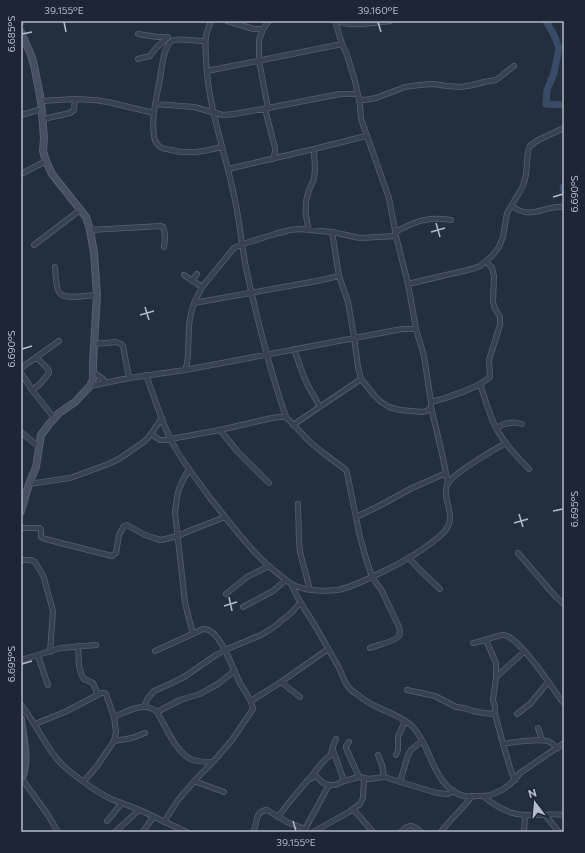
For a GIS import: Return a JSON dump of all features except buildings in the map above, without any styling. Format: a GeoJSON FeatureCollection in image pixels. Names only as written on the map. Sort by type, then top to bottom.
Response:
{"type":"FeatureCollection","features":[{"type":"Feature","properties":{"kind":"street"},"geometry":{"type":"LineString","coordinates":[[211,21],[205,40],[207,71],[213,112],[236,205],[260,331],[277,392],[286,417],[293,425],[310,442],[346,470],[360,537],[372,577],[384,596],[399,627],[400,633],[398,637],[390,642],[370,648]]}},
{"type":"Feature","properties":{"kind":"street"},"geometry":{"type":"LineString","coordinates":[[226,21],[254,29],[263,29]]}},
{"type":"Feature","properties":{"kind":"street"},"geometry":{"type":"LineString","coordinates":[[269,21],[263,29],[259,40],[259,61],[266,108],[275,148],[273,158]]}},
{"type":"Feature","properties":{"kind":"street"},"geometry":{"type":"LineString","coordinates":[[335,21],[355,81],[359,97],[360,119],[389,198],[408,284],[416,329],[424,356],[431,405],[448,484]]}},
{"type":"Feature","properties":{"kind":"street"},"geometry":{"type":"LineString","coordinates":[[339,21],[342,24],[390,21]]}},
{"type":"Feature","properties":{"kind":"street"},"geometry":{"type":"LineString","coordinates":[[21,32],[34,65],[41,100],[44,138],[43,151],[52,174],[88,220],[94,253],[98,295],[93,379],[90,386],[75,402],[63,409],[45,428],[41,435],[36,467],[21,511]]}},
{"type":"Feature","properties":{"kind":"street"},"geometry":{"type":"LineString","coordinates":[[138,34],[199,42],[205,40]]}},
{"type":"Feature","properties":{"kind":"street"},"geometry":{"type":"LineString","coordinates":[[138,60],[150,56],[156,48],[170,39]]}},
{"type":"Feature","properties":{"kind":"street"},"geometry":{"type":"LineString","coordinates":[[170,39],[155,104],[154,138],[161,148],[189,153],[222,147]]}},
{"type":"Feature","properties":{"kind":"street"},"geometry":{"type":"LineString","coordinates":[[207,71],[342,44]]}},
{"type":"Feature","properties":{"kind":"street"},"geometry":{"type":"LineString","coordinates":[[155,104],[194,107],[223,114],[234,114],[340,94],[359,97],[364,100],[376,98],[419,85],[434,84],[461,87],[473,85],[496,80],[514,66]]}},
{"type":"Feature","properties":{"kind":"street"},"geometry":{"type":"LineString","coordinates":[[43,119],[70,113],[74,110],[75,99]]}},
{"type":"Feature","properties":{"kind":"street"},"geometry":{"type":"LineString","coordinates":[[41,100],[94,100],[154,112]]}},
{"type":"Feature","properties":{"kind":"street"},"geometry":{"type":"LineString","coordinates":[[21,115],[42,109]]}},
{"type":"Feature","properties":{"kind":"street"},"geometry":{"type":"LineString","coordinates":[[408,284],[472,269],[480,266],[492,256],[499,247],[503,237],[507,213],[523,186],[530,146],[538,140],[564,128]]}},
{"type":"Feature","properties":{"kind":"street"},"geometry":{"type":"LineString","coordinates":[[228,169],[366,136]]}},
{"type":"Feature","properties":{"kind":"street"},"geometry":{"type":"LineString","coordinates":[[309,230],[305,215],[305,208],[307,196],[314,178],[314,149]]}},
{"type":"Feature","properties":{"kind":"street"},"geometry":{"type":"LineString","coordinates":[[21,174],[46,161]]}},
{"type":"Feature","properties":{"kind":"street"},"geometry":{"type":"LineString","coordinates":[[512,206],[530,213],[564,207]]}},
{"type":"Feature","properties":{"kind":"street"},"geometry":{"type":"LineString","coordinates":[[34,245],[80,210]]}},
{"type":"Feature","properties":{"kind":"street"},"geometry":{"type":"LineString","coordinates":[[185,370],[188,354],[189,325],[194,303],[202,287],[230,251],[237,246],[290,230],[299,229],[332,232],[360,238],[396,234],[416,222],[425,219],[437,218],[451,220]]}},
{"type":"Feature","properties":{"kind":"street"},"geometry":{"type":"LineString","coordinates":[[90,230],[161,226],[163,227],[165,236],[164,247]]}},
{"type":"Feature","properties":{"kind":"street"},"geometry":{"type":"LineString","coordinates":[[332,232],[339,276],[348,302],[361,378],[380,402],[389,407],[400,410],[427,411],[431,405],[480,384],[490,377],[489,360],[500,325],[500,317],[493,302],[494,276],[492,268],[486,261]]}},
{"type":"Feature","properties":{"kind":"street"},"geometry":{"type":"LineString","coordinates":[[55,267],[58,291],[64,297],[98,295]]}},
{"type":"Feature","properties":{"kind":"street"},"geometry":{"type":"LineString","coordinates":[[192,281],[197,274]]}},
{"type":"Feature","properties":{"kind":"street"},"geometry":{"type":"LineString","coordinates":[[184,275],[202,287]]}},
{"type":"Feature","properties":{"kind":"street"},"geometry":{"type":"LineString","coordinates":[[194,303],[339,276]]}},
{"type":"Feature","properties":{"kind":"street"},"geometry":{"type":"LineString","coordinates":[[90,386],[129,378],[185,370],[354,337],[402,329],[416,329]]}},
{"type":"Feature","properties":{"kind":"street"},"geometry":{"type":"LineString","coordinates":[[22,365],[59,341]]}},
{"type":"Feature","properties":{"kind":"street"},"geometry":{"type":"LineString","coordinates":[[94,344],[116,342],[121,344],[123,346],[129,378]]}},
{"type":"Feature","properties":{"kind":"street"},"geometry":{"type":"LineString","coordinates":[[294,349],[307,384],[320,407]]}},
{"type":"Feature","properties":{"kind":"street"},"geometry":{"type":"LineString","coordinates":[[32,390],[40,384],[49,373],[48,369],[36,357]]}},
{"type":"Feature","properties":{"kind":"street"},"geometry":{"type":"LineString","coordinates":[[93,372],[106,383]]}},
{"type":"Feature","properties":{"kind":"street"},"geometry":{"type":"LineString","coordinates":[[21,373],[54,418]]}},
{"type":"Feature","properties":{"kind":"street"},"geometry":{"type":"LineString","coordinates":[[146,376],[162,418],[177,451],[225,517],[269,566],[291,584],[310,590],[338,590],[356,584],[409,558],[441,535],[448,528],[450,522],[446,491],[448,484],[453,477],[506,443]]}},
{"type":"Feature","properties":{"kind":"street"},"geometry":{"type":"LineString","coordinates":[[293,425],[361,378]]}},
{"type":"Feature","properties":{"kind":"street"},"geometry":{"type":"LineString","coordinates":[[480,384],[496,428],[506,443],[529,469]]}},
{"type":"Feature","properties":{"kind":"street"},"geometry":{"type":"LineString","coordinates":[[151,434],[160,440],[171,439],[272,418],[286,417]]}},
{"type":"Feature","properties":{"kind":"street"},"geometry":{"type":"LineString","coordinates":[[29,484],[70,478],[119,459],[145,441],[162,418]]}},
{"type":"Feature","properties":{"kind":"street"},"geometry":{"type":"LineString","coordinates":[[496,428],[510,422],[522,424]]}},
{"type":"Feature","properties":{"kind":"street"},"geometry":{"type":"LineString","coordinates":[[220,430],[237,451],[269,483]]}},
{"type":"Feature","properties":{"kind":"street"},"geometry":{"type":"LineString","coordinates":[[21,432],[39,446]]}},
{"type":"Feature","properties":{"kind":"street"},"geometry":{"type":"LineString","coordinates":[[189,469],[177,497],[175,512],[185,603],[193,634]]}},
{"type":"Feature","properties":{"kind":"street"},"geometry":{"type":"LineString","coordinates":[[356,517],[412,488],[446,473]]}},
{"type":"Feature","properties":{"kind":"street"},"geometry":{"type":"LineString","coordinates":[[298,504],[300,552],[310,590]]}},
{"type":"Feature","properties":{"kind":"street"},"geometry":{"type":"LineString","coordinates":[[21,528],[40,528],[42,538],[112,556],[116,553],[118,540],[124,526],[127,525],[161,540],[178,536],[225,517]]}},
{"type":"Feature","properties":{"kind":"street"},"geometry":{"type":"LineString","coordinates":[[518,553],[556,598],[564,604]]}},
{"type":"Feature","properties":{"kind":"street"},"geometry":{"type":"LineString","coordinates":[[409,558],[440,589]]}},
{"type":"Feature","properties":{"kind":"street"},"geometry":{"type":"LineString","coordinates":[[21,560],[31,560],[35,562],[43,575],[53,611],[50,652]]}},
{"type":"Feature","properties":{"kind":"street"},"geometry":{"type":"LineString","coordinates":[[226,594],[247,577],[269,566]]}},
{"type":"Feature","properties":{"kind":"street"},"geometry":{"type":"LineString","coordinates":[[243,607],[273,591],[286,580]]}},
{"type":"Feature","properties":{"kind":"street"},"geometry":{"type":"LineString","coordinates":[[291,584],[300,603],[313,622],[349,688],[373,705],[405,721],[413,727],[422,741],[440,777],[446,785],[454,791],[464,796],[483,796],[499,791],[515,780],[520,773],[564,743]]}},
{"type":"Feature","properties":{"kind":"street"},"geometry":{"type":"LineString","coordinates":[[144,706],[154,691],[184,677],[225,650],[274,627],[300,603]]}},
{"type":"Feature","properties":{"kind":"street"},"geometry":{"type":"LineString","coordinates":[[155,652],[202,630],[208,630],[219,640],[225,650],[243,689],[251,701],[253,709],[232,740],[178,800],[164,822]]}},
{"type":"Feature","properties":{"kind":"street"},"geometry":{"type":"LineString","coordinates":[[474,644],[502,635],[508,636],[538,666],[564,703]]}},
{"type":"Feature","properties":{"kind":"street"},"geometry":{"type":"LineString","coordinates":[[486,640],[496,663],[493,700],[495,714],[502,744],[515,780]]}},
{"type":"Feature","properties":{"kind":"street"},"geometry":{"type":"LineString","coordinates":[[21,660],[62,648],[96,645]]}},
{"type":"Feature","properties":{"kind":"street"},"geometry":{"type":"LineString","coordinates":[[78,646],[79,666],[82,676],[92,683],[98,695]]}},
{"type":"Feature","properties":{"kind":"street"},"geometry":{"type":"LineString","coordinates":[[251,701],[282,682],[328,650]]}},
{"type":"Feature","properties":{"kind":"street"},"geometry":{"type":"LineString","coordinates":[[496,677],[524,652]]}},
{"type":"Feature","properties":{"kind":"street"},"geometry":{"type":"LineString","coordinates":[[38,656],[48,685]]}},
{"type":"Feature","properties":{"kind":"street"},"geometry":{"type":"LineString","coordinates":[[157,712],[180,700],[200,694],[218,684],[234,671]]}},
{"type":"Feature","properties":{"kind":"street"},"geometry":{"type":"LineString","coordinates":[[282,682],[300,697]]}},
{"type":"Feature","properties":{"kind":"street"},"geometry":{"type":"LineString","coordinates":[[517,714],[530,704],[548,682]]}},
{"type":"Feature","properties":{"kind":"street"},"geometry":{"type":"LineString","coordinates":[[407,690],[435,696],[456,707],[495,714]]}},
{"type":"Feature","properties":{"kind":"street"},"geometry":{"type":"LineString","coordinates":[[35,724],[67,711],[98,695],[103,693],[106,694],[114,716],[116,732],[114,741],[97,766],[84,781]]}},
{"type":"Feature","properties":{"kind":"street"},"geometry":{"type":"LineString","coordinates":[[21,705],[35,724],[45,743],[57,760],[68,770],[111,798],[180,830],[188,832]]}},
{"type":"Feature","properties":{"kind":"street"},"geometry":{"type":"LineString","coordinates":[[114,716],[134,708],[144,706],[153,709],[157,712],[184,756],[193,760],[213,762]]}},
{"type":"Feature","properties":{"kind":"street"},"geometry":{"type":"LineString","coordinates":[[21,719],[26,754],[22,779],[48,815],[58,832]]}},
{"type":"Feature","properties":{"kind":"street"},"geometry":{"type":"LineString","coordinates":[[396,755],[398,750],[398,737],[405,721]]}},
{"type":"Feature","properties":{"kind":"street"},"geometry":{"type":"LineString","coordinates":[[538,728],[542,740]]}},
{"type":"Feature","properties":{"kind":"street"},"geometry":{"type":"LineString","coordinates":[[114,741],[132,738],[145,733]]}},
{"type":"Feature","properties":{"kind":"street"},"geometry":{"type":"LineString","coordinates":[[278,817],[325,759],[331,755],[336,739]]}},
{"type":"Feature","properties":{"kind":"street"},"geometry":{"type":"LineString","coordinates":[[502,744],[542,740],[551,743],[558,748]]}},
{"type":"Feature","properties":{"kind":"street"},"geometry":{"type":"LineString","coordinates":[[400,782],[408,755],[411,750],[422,741]]}},
{"type":"Feature","properties":{"kind":"street"},"geometry":{"type":"LineString","coordinates":[[314,832],[353,809],[360,804],[363,798],[362,778],[346,748],[349,742]]}},
{"type":"Feature","properties":{"kind":"street"},"geometry":{"type":"LineString","coordinates":[[332,749],[344,781]]}},
{"type":"Feature","properties":{"kind":"street"},"geometry":{"type":"LineString","coordinates":[[378,755],[382,765],[384,777]]}},
{"type":"Feature","properties":{"kind":"street"},"geometry":{"type":"LineString","coordinates":[[308,780],[316,776],[323,783],[335,785],[344,781],[362,778],[384,777],[441,794],[448,794],[454,791]]}},
{"type":"Feature","properties":{"kind":"street"},"geometry":{"type":"LineString","coordinates":[[194,782],[224,792]]}},
{"type":"Feature","properties":{"kind":"street"},"geometry":{"type":"LineString","coordinates":[[253,832],[258,814],[261,811],[267,810],[306,831],[329,785]]}},
{"type":"Feature","properties":{"kind":"street"},"geometry":{"type":"LineString","coordinates":[[441,832],[472,796]]}},
{"type":"Feature","properties":{"kind":"street"},"geometry":{"type":"LineString","coordinates":[[483,796],[500,808],[525,816],[564,815]]}},
{"type":"Feature","properties":{"kind":"street"},"geometry":{"type":"LineString","coordinates":[[107,821],[122,803]]}},
{"type":"Feature","properties":{"kind":"street"},"geometry":{"type":"LineString","coordinates":[[353,809],[373,832]]}},
{"type":"Feature","properties":{"kind":"street"},"geometry":{"type":"LineString","coordinates":[[115,832],[139,810]]}},
{"type":"Feature","properties":{"kind":"street"},"geometry":{"type":"LineString","coordinates":[[545,815],[559,832]]}},
{"type":"Feature","properties":{"kind":"street"},"geometry":{"type":"LineString","coordinates":[[524,832],[525,816]]}},
{"type":"Feature","properties":{"kind":"street"},"geometry":{"type":"LineString","coordinates":[[142,832],[153,817]]}},
{"type":"Feature","properties":{"kind":"street"},"geometry":{"type":"LineString","coordinates":[[401,832],[407,826],[411,825],[421,832]]}},
{"type":"Feature","properties":{"kind":"waterway"},"geometry":{"type":"LineString","coordinates":[[546,21],[559,48],[554,73],[547,90],[546,104],[564,105]]}},
{"type":"Feature","properties":{"kind":"waterway"},"geometry":{"type":"LineString","coordinates":[[564,186],[564,191]]}}]}
